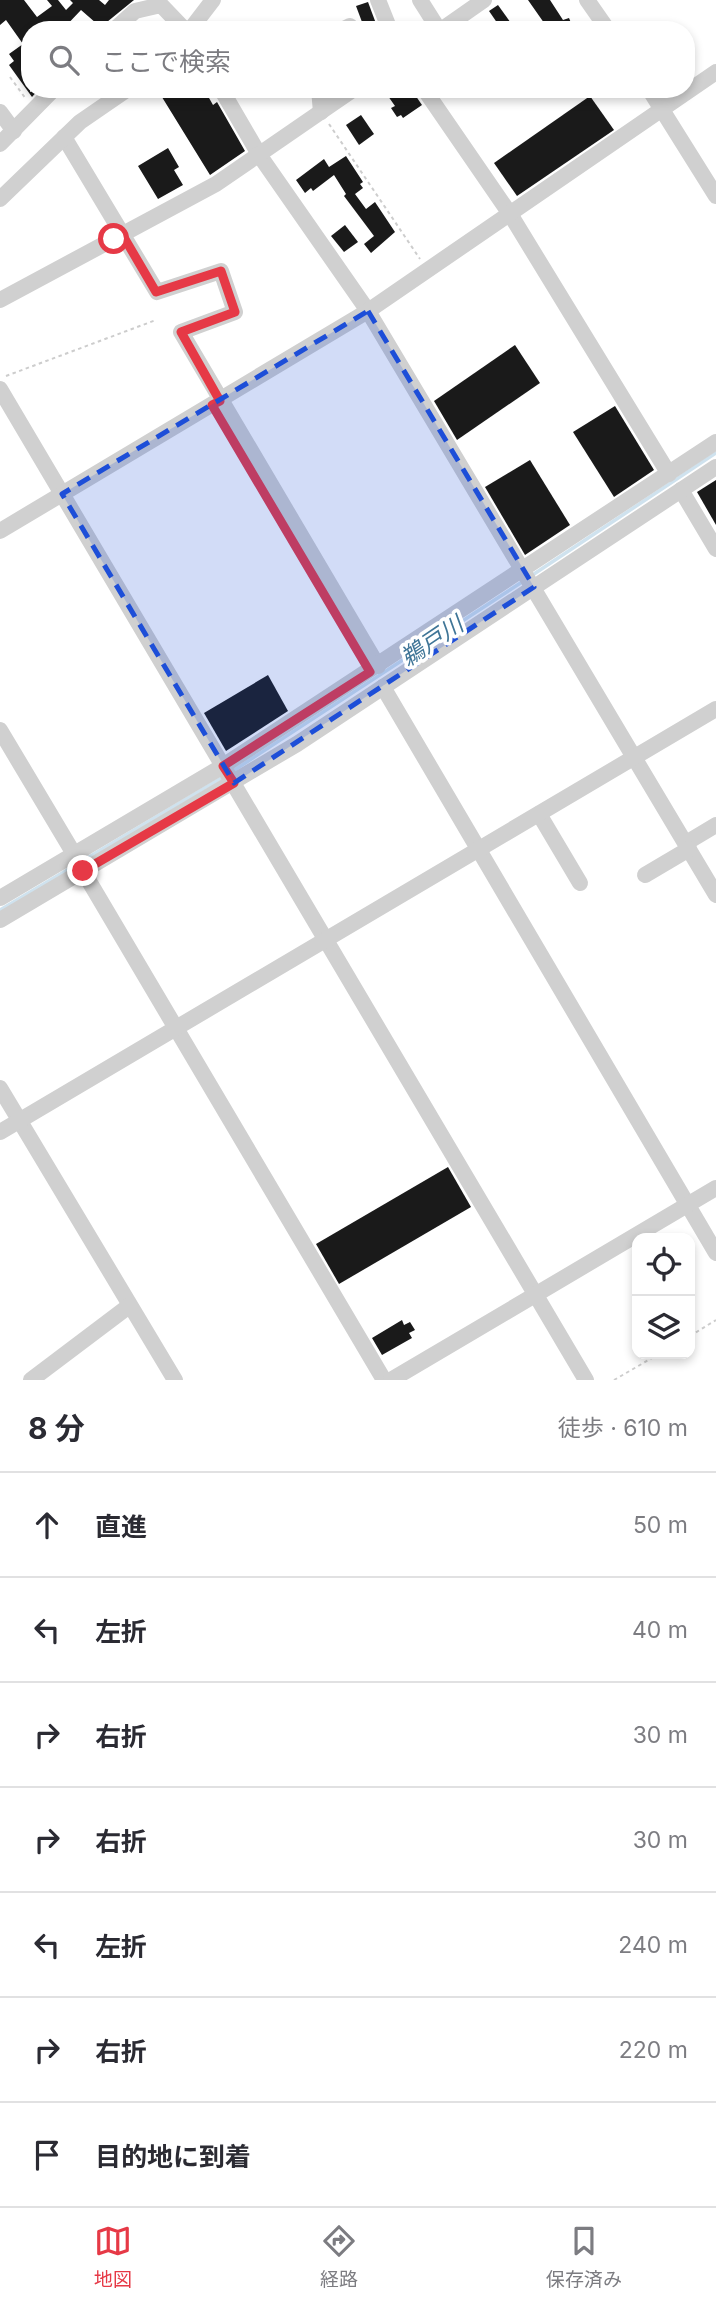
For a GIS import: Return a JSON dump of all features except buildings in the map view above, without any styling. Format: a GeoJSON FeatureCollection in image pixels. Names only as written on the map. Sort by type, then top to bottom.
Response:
{"type":"FeatureCollection","features":[{"type":"Feature","properties":{"kind":"street"},"geometry":{"type":"LineString","coordinates":[[196,21],[213,0]]}},
{"type":"Feature","properties":{"kind":"street"},"geometry":{"type":"LineString","coordinates":[[378,0],[386,21]]}},
{"type":"Feature","properties":{"kind":"street"},"geometry":{"type":"LineString","coordinates":[[388,0],[396,21]]}},
{"type":"Feature","properties":{"kind":"street"},"geometry":{"type":"LineString","coordinates":[[420,0],[434,21]]}},
{"type":"Feature","properties":{"kind":"street"},"geometry":{"type":"LineString","coordinates":[[453,21],[484,0]]}},
{"type":"Feature","properties":{"kind":"street"},"geometry":{"type":"LineString","coordinates":[[587,0],[602,21]]}},
{"type":"Feature","properties":{"kind":"street"},"geometry":{"type":"LineString","coordinates":[[123,21],[139,5],[161,5],[178,21]]}},
{"type":"Feature","properties":{"kind":"street"},"geometry":{"type":"LineString","coordinates":[[695,87],[716,72]]}},
{"type":"Feature","properties":{"kind":"street"},"geometry":{"type":"LineString","coordinates":[[0,144],[45,98]]}},
{"type":"Feature","properties":{"kind":"street"},"geometry":{"type":"LineString","coordinates":[[0,199],[61,140],[97,108],[113,98]]}},
{"type":"Feature","properties":{"kind":"street"},"geometry":{"type":"LineString","coordinates":[[226,98],[260,156],[368,311],[716,895]]}},
{"type":"Feature","properties":{"kind":"street"},"geometry":{"type":"LineString","coordinates":[[320,98],[321,112]]}},
{"type":"Feature","properties":{"kind":"street"},"geometry":{"type":"LineString","coordinates":[[0,300],[216,184],[341,98]]}},
{"type":"Feature","properties":{"kind":"street"},"geometry":{"type":"LineString","coordinates":[[431,98],[513,212]]}},
{"type":"Feature","properties":{"kind":"street"},"geometry":{"type":"LineString","coordinates":[[441,98],[672,471]]}},
{"type":"Feature","properties":{"kind":"street"},"geometry":{"type":"LineString","coordinates":[[655,98],[716,196]]}},
{"type":"Feature","properties":{"kind":"street"},"geometry":{"type":"LineString","coordinates":[[0,531],[368,311],[679,98]]}},
{"type":"Feature","properties":{"kind":"street"},"geometry":{"type":"LineString","coordinates":[[0,112],[14,131]]}},
{"type":"Feature","properties":{"kind":"street"},"geometry":{"type":"LineString","coordinates":[[61,140],[118,236],[156,292],[221,271],[235,312],[181,332],[216,403]]}},
{"type":"Feature","properties":{"kind":"street"},"geometry":{"type":"LineString","coordinates":[[118,236],[150,299]]}},
{"type":"Feature","properties":{"kind":"street"},"geometry":{"type":"LineString","coordinates":[[172,337],[216,403],[374,669]]}},
{"type":"Feature","properties":{"kind":"street"},"geometry":{"type":"LineString","coordinates":[[0,389],[586,1380]]}},
{"type":"Feature","properties":{"kind":"street"},"geometry":{"type":"LineString","coordinates":[[0,898],[70,856],[228,774],[386,685],[672,471],[716,442]]}},
{"type":"Feature","properties":{"kind":"street"},"geometry":{"type":"LineString","coordinates":[[0,920],[80,873],[228,774],[374,669],[716,467]]}},
{"type":"Feature","properties":{"kind":"street"},"geometry":{"type":"LineString","coordinates":[[684,488],[716,534]]}},
{"type":"Feature","properties":{"kind":"street"},"geometry":{"type":"LineString","coordinates":[[684,488],[716,549]]}},
{"type":"Feature","properties":{"kind":"street"},"geometry":{"type":"LineString","coordinates":[[386,685],[691,1203],[716,1253]]}},
{"type":"Feature","properties":{"kind":"street"},"geometry":{"type":"LineString","coordinates":[[0,1132],[716,709]]}},
{"type":"Feature","properties":{"kind":"street"},"geometry":{"type":"LineString","coordinates":[[0,730],[70,856]]}},
{"type":"Feature","properties":{"kind":"street"},"geometry":{"type":"LineString","coordinates":[[0,747],[70,856]]}},
{"type":"Feature","properties":{"kind":"street"},"geometry":{"type":"LineString","coordinates":[[539,814],[580,883]]}},
{"type":"Feature","properties":{"kind":"street"},"geometry":{"type":"LineString","coordinates":[[645,875],[716,825]]}},
{"type":"Feature","properties":{"kind":"street"},"geometry":{"type":"LineString","coordinates":[[80,873],[384,1380]]}},
{"type":"Feature","properties":{"kind":"street"},"geometry":{"type":"LineString","coordinates":[[173,1030],[373,1380]]}},
{"type":"Feature","properties":{"kind":"street"},"geometry":{"type":"LineString","coordinates":[[0,1088],[175,1380]]}},
{"type":"Feature","properties":{"kind":"street"},"geometry":{"type":"LineString","coordinates":[[391,1380],[716,1188]]}},
{"type":"Feature","properties":{"kind":"street"},"geometry":{"type":"LineString","coordinates":[[691,1203],[716,1239]]}},
{"type":"Feature","properties":{"kind":"street"},"geometry":{"type":"LineString","coordinates":[[35,1379],[129,1306]]}},
{"type":"Feature","properties":{"kind":"path"},"geometry":{"type":"LineString","coordinates":[[10,77],[21,92]]}},
{"type":"Feature","properties":{"kind":"path"},"geometry":{"type":"LineString","coordinates":[[25,98],[34,110]]}},
{"type":"Feature","properties":{"kind":"path"},"geometry":{"type":"LineString","coordinates":[[321,112],[428,271]]}},
{"type":"Feature","properties":{"kind":"path"},"geometry":{"type":"LineString","coordinates":[[0,379],[156,320]]}},
{"type":"Feature","properties":{"kind":"path"},"geometry":{"type":"LineString","coordinates":[[695,1333],[716,1320]]}},
{"type":"Feature","properties":{"kind":"path"},"geometry":{"type":"LineString","coordinates":[[614,1380],[650,1359]]}},
{"type":"Feature","properties":{"kind":"highlighted area"},"geometry":{"type":"Polygon","coordinates":[[[368,311],[534,587],[234,783],[62,494],[368,311]]]}},
{"type":"Feature","properties":{"kind":"waterway","name":"鵜戸川"},"geometry":{"type":"LineString","coordinates":[[531,576],[716,453]]}},
{"type":"Feature","properties":{"kind":"waterway","name":"鵜戸川"},"geometry":{"type":"LineString","coordinates":[[233,771],[522,582]]}},
{"type":"Feature","properties":{"kind":"waterway","name":"鵜戸川"},"geometry":{"type":"LineString","coordinates":[[0,910],[223,777]]}},
{"type":"Feature","properties":{"kind":"route"},"geometry":{"type":"LineString","coordinates":[[83,871],[234,783],[223,766],[370,672],[212,405],[220,401],[181,332],[235,312],[221,271],[156,292],[122,234],[114,239]]}}]}
